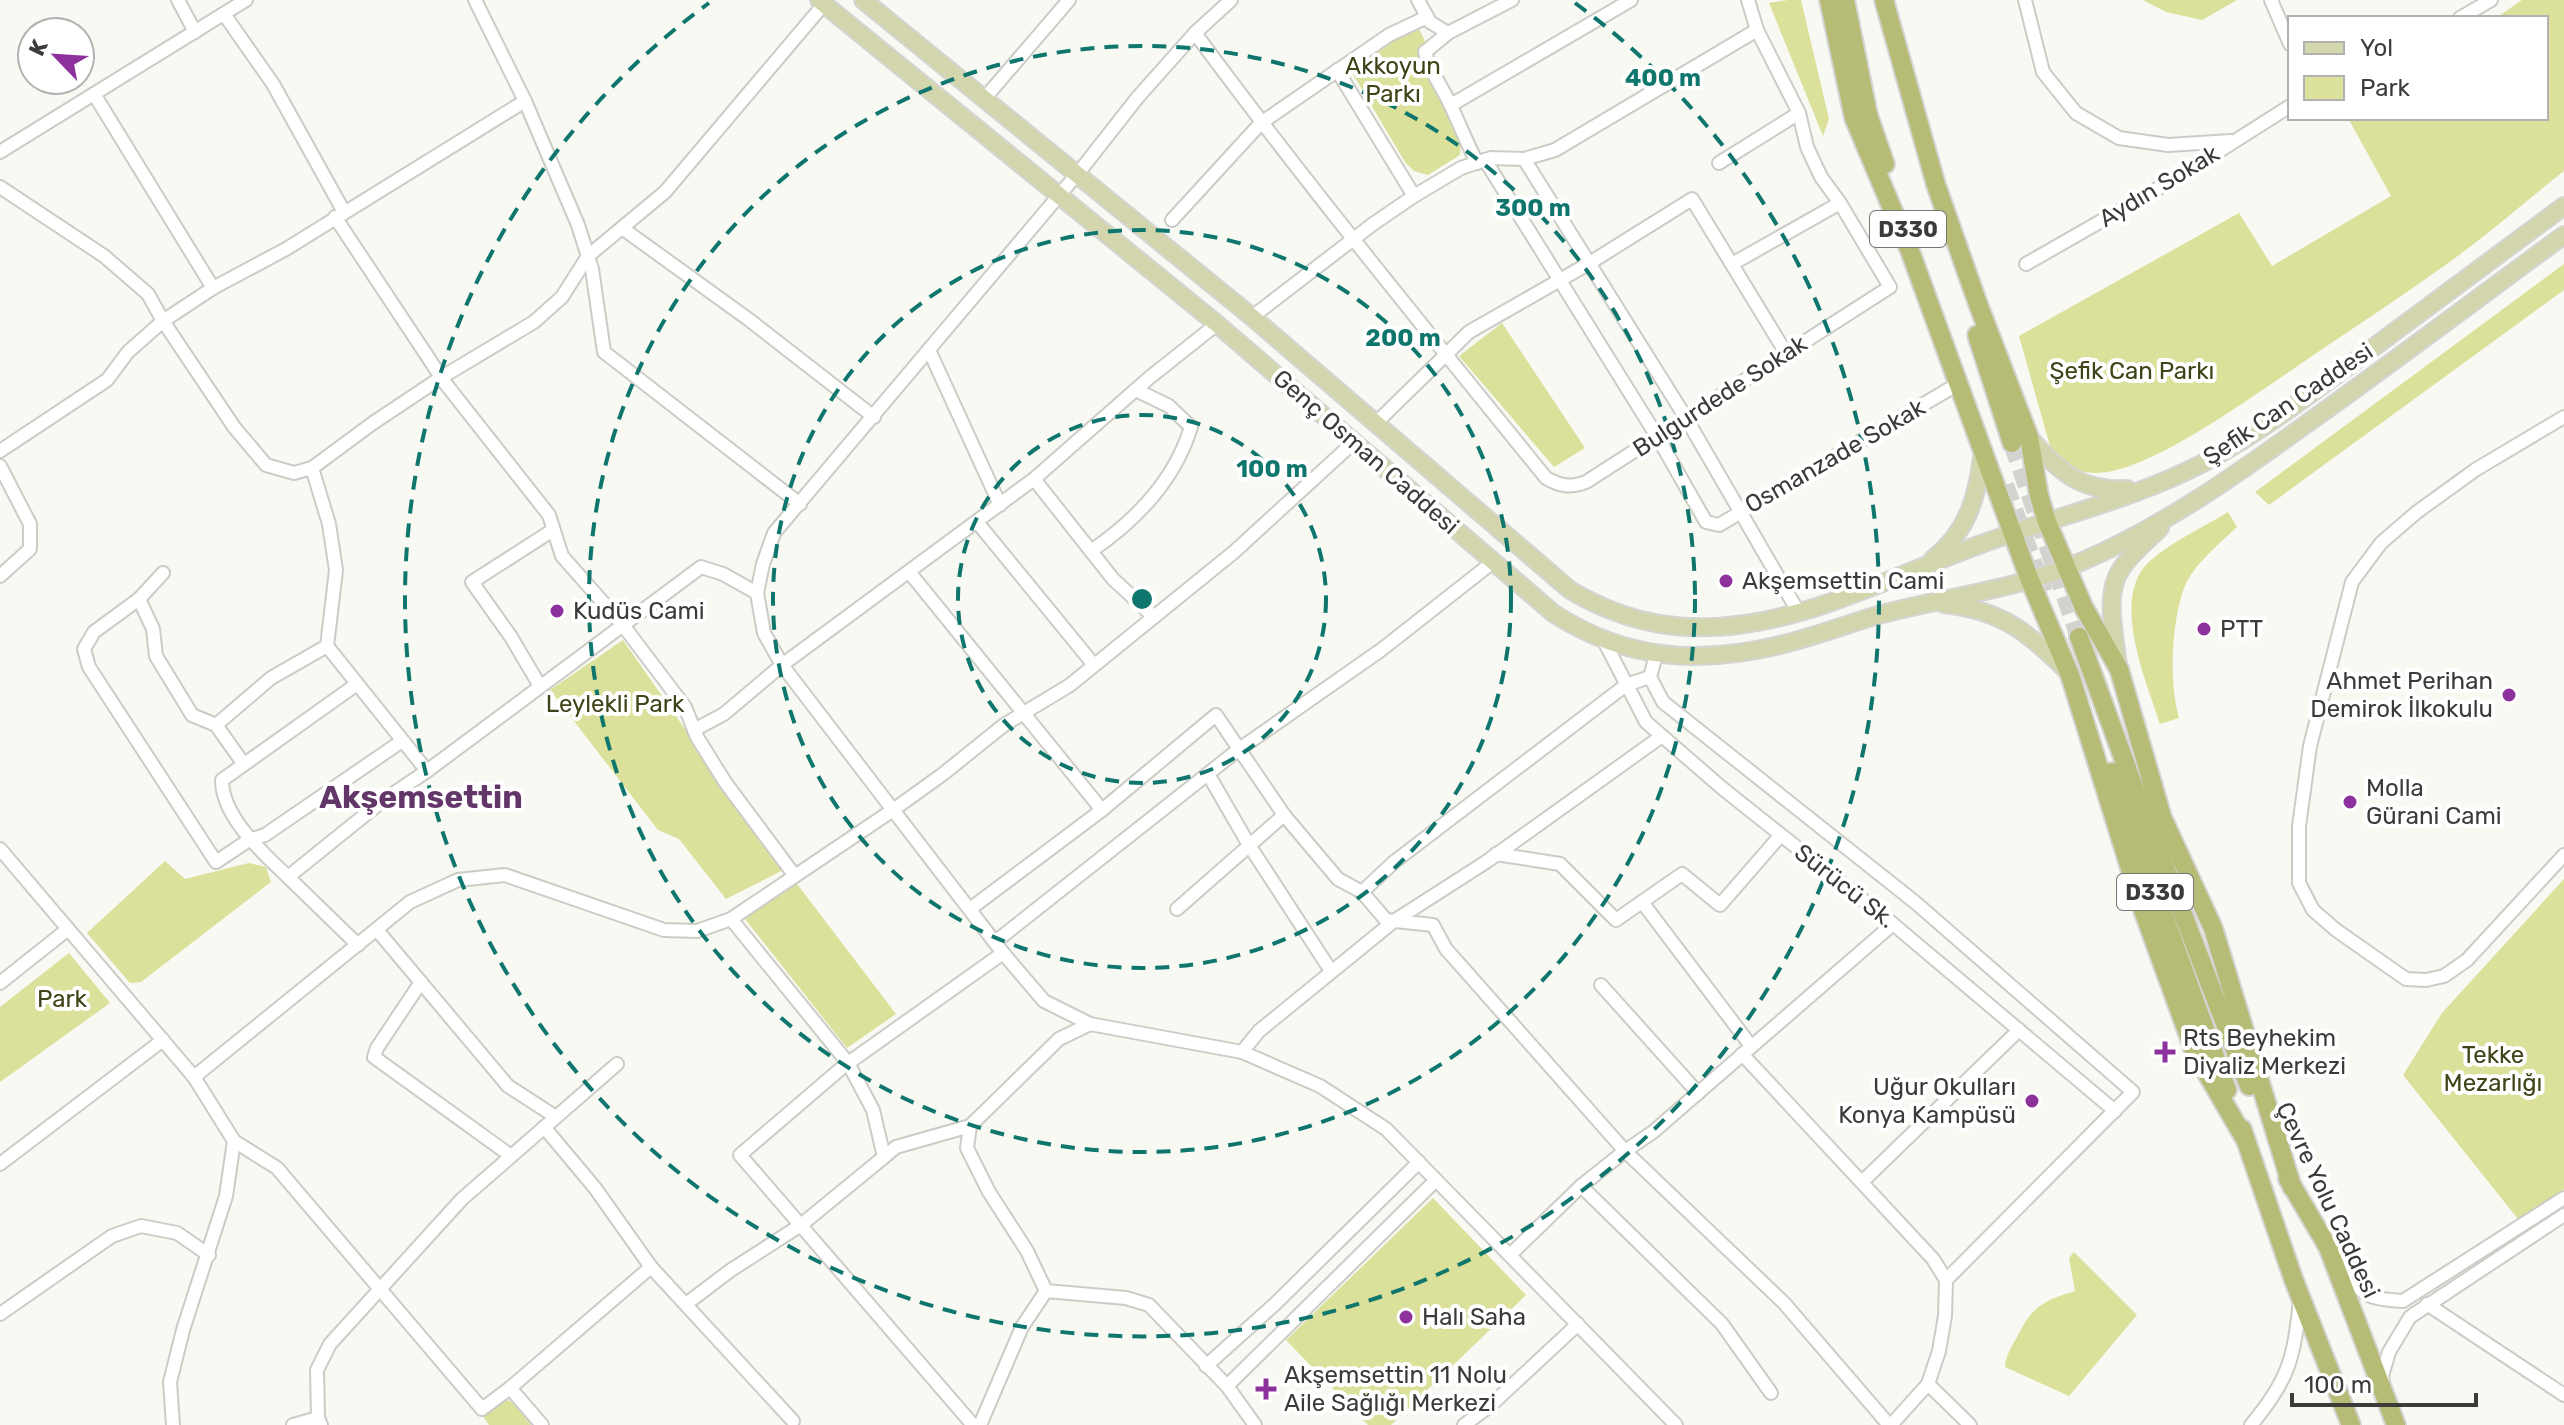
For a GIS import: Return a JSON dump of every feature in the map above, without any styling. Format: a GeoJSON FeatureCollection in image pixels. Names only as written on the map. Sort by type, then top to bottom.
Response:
{"type":"FeatureCollection","features":[{"type":"Feature","properties":{"kind":"highway"},"geometry":{"type":"LineString","coordinates":[[1829,0],[1854,118],[1988,450],[2012,533],[2070,675],[2143,910],[2195,1053],[2245,1139]]}},
{"type":"Feature","properties":{"kind":"highway","name":"D330"},"geometry":{"type":"LineString","coordinates":[[1845,0],[1868,115],[1988,450]]}},
{"type":"Feature","properties":{"kind":"highway"},"geometry":{"type":"LineString","coordinates":[[1882,0],[1936,185],[1978,304],[2047,522],[2084,608],[2119,669],[2162,817],[2213,928],[2292,1187]]}},
{"type":"Feature","properties":{"kind":"highway","name":"Çevre Yolu Caddesi"},"geometry":{"type":"LineString","coordinates":[[2351,1425],[2300,1297],[2072,642],[2131,779],[2263,1121],[2292,1187],[2328,1247],[2394,1418]]}},
{"type":"Feature","properties":{"kind":"main road","name":"Genç Osman Caddesi"},"geometry":{"type":"LineString","coordinates":[[863,0],[1252,317],[1570,590],[1599,607],[1639,622],[1674,628],[1754,623],[1799,613],[1981,543]]}},
{"type":"Feature","properties":{"kind":"main road","name":"Genç Osman Caddesi"},"geometry":{"type":"LineString","coordinates":[[821,2],[1217,324],[1553,613],[1603,639],[1656,655],[1747,652],[1997,587]]}},
{"type":"Feature","properties":{"kind":"main road","name":"Şefik Can Caddesi"},"geometry":{"type":"LineString","coordinates":[[1981,543],[2149,488],[2206,461],[2263,426],[2564,206]]}},
{"type":"Feature","properties":{"kind":"main road","name":"Şefik Can Caddesi"},"geometry":{"type":"LineString","coordinates":[[1997,587],[2066,568],[2169,518],[2314,419],[2564,235]]}},
{"type":"Feature","properties":{"kind":"main road"},"geometry":{"type":"LineString","coordinates":[[2021,440],[2079,482],[2109,490],[2149,488]]}},
{"type":"Feature","properties":{"kind":"main road"},"geometry":{"type":"LineString","coordinates":[[1920,569],[1945,550],[1969,515],[1988,450]]}},
{"type":"Feature","properties":{"kind":"main road"},"geometry":{"type":"LineString","coordinates":[[2119,669],[2112,605],[2114,586],[2120,570],[2169,518]]}},
{"type":"Feature","properties":{"kind":"main road"},"geometry":{"type":"LineString","coordinates":[[1930,602],[1967,606],[1993,614],[2018,627],[2070,675]]}},
{"type":"Feature","properties":{"kind":"street"},"geometry":{"type":"LineString","coordinates":[[178,0],[195,32]]}},
{"type":"Feature","properties":{"kind":"street"},"geometry":{"type":"LineString","coordinates":[[96,93],[246,0]]}},
{"type":"Feature","properties":{"kind":"street"},"geometry":{"type":"LineString","coordinates":[[475,0],[525,101],[578,225],[588,256],[604,352],[800,504]]}},
{"type":"Feature","properties":{"kind":"street"},"geometry":{"type":"LineString","coordinates":[[984,99],[1069,0]]}},
{"type":"Feature","properties":{"kind":"street"},"geometry":{"type":"LineString","coordinates":[[1231,0],[1195,33],[774,533],[757,593],[764,633],[782,665],[1003,953],[1044,1001],[1090,1024],[1242,1052],[1320,1086],[1386,1129],[1676,1425]]}},
{"type":"Feature","properties":{"kind":"street"},"geometry":{"type":"LineString","coordinates":[[1418,0],[1429,19],[1448,33]]}},
{"type":"Feature","properties":{"kind":"street"},"geometry":{"type":"LineString","coordinates":[[1512,0],[1448,33],[1425,52],[1430,70],[1481,162],[1658,438]]}},
{"type":"Feature","properties":{"kind":"street"},"geometry":{"type":"LineString","coordinates":[[1451,105],[1631,0]]}},
{"type":"Feature","properties":{"kind":"street"},"geometry":{"type":"LineString","coordinates":[[1732,264],[1840,203],[1821,177],[1807,147],[1799,113],[1757,30],[1748,0]]}},
{"type":"Feature","properties":{"kind":"street"},"geometry":{"type":"LineString","coordinates":[[2025,0],[2043,72],[2076,113],[2119,138],[2168,145],[2233,141]]}},
{"type":"Feature","properties":{"kind":"street"},"geometry":{"type":"LineString","coordinates":[[2271,0],[2288,39]]}},
{"type":"Feature","properties":{"kind":"street"},"geometry":{"type":"LineString","coordinates":[[2463,16],[2491,0]]}},
{"type":"Feature","properties":{"kind":"street"},"geometry":{"type":"LineString","coordinates":[[0,187],[104,256],[148,294],[234,427],[266,465],[294,473],[312,468],[442,377],[534,322],[562,297],[588,256],[665,192],[821,2]]}},
{"type":"Feature","properties":{"kind":"street"},"geometry":{"type":"LineString","coordinates":[[224,14],[273,84],[340,214],[442,377],[549,515],[562,556],[622,624],[685,707],[694,730],[725,782],[795,876]]}},
{"type":"Feature","properties":{"kind":"street"},"geometry":{"type":"LineString","coordinates":[[1172,220],[1261,123],[1389,35],[1429,19]]}},
{"type":"Feature","properties":{"kind":"street"},"geometry":{"type":"LineString","coordinates":[[1252,317],[1352,239],[1461,168],[1481,162],[1524,159],[1555,150],[1757,30]]}},
{"type":"Feature","properties":{"kind":"street"},"geometry":{"type":"LineString","coordinates":[[1195,33],[1261,123],[1445,354]]}},
{"type":"Feature","properties":{"kind":"street"},"geometry":{"type":"LineString","coordinates":[[1337,70],[1414,196]]}},
{"type":"Feature","properties":{"kind":"street"},"geometry":{"type":"LineString","coordinates":[[0,152],[91,96]]}},
{"type":"Feature","properties":{"kind":"street"},"geometry":{"type":"LineString","coordinates":[[95,96],[213,288]]}},
{"type":"Feature","properties":{"kind":"street"},"geometry":{"type":"LineString","coordinates":[[0,451],[107,380],[128,352],[163,321],[525,101]]}},
{"type":"Feature","properties":{"kind":"street","name":"Aydın Sokak"},"geometry":{"type":"LineString","coordinates":[[2026,264],[2180,176],[2288,107]]}},
{"type":"Feature","properties":{"kind":"street"},"geometry":{"type":"LineString","coordinates":[[1719,163],[1799,113]]}},
{"type":"Feature","properties":{"kind":"street"},"geometry":{"type":"LineString","coordinates":[[1524,159],[1686,418],[1799,613]]}},
{"type":"Feature","properties":{"kind":"street"},"geometry":{"type":"LineString","coordinates":[[1376,423],[1469,332],[1588,264],[1692,199],[1786,353]]}},
{"type":"Feature","properties":{"kind":"street","name":"Bulgurdede Sokak"},"geometry":{"type":"LineString","coordinates":[[1445,354],[1546,478],[1558,485],[1574,487],[1658,438],[1890,287],[1840,203]]}},
{"type":"Feature","properties":{"kind":"street"},"geometry":{"type":"LineString","coordinates":[[622,228],[748,319],[874,417]]}},
{"type":"Feature","properties":{"kind":"street"},"geometry":{"type":"LineString","coordinates":[[694,730],[724,714],[782,665],[1034,479],[1217,324]]}},
{"type":"Feature","properties":{"kind":"street"},"geometry":{"type":"LineString","coordinates":[[929,350],[1000,505]]}},
{"type":"Feature","properties":{"kind":"street","name":"Osmanzade Sokak"},"geometry":{"type":"LineString","coordinates":[[1658,438],[1706,522],[1719,525],[1951,388]]}},
{"type":"Feature","properties":{"kind":"street"},"geometry":{"type":"LineString","coordinates":[[1091,551],[1120,532],[1157,491],[1183,451],[1191,427],[1169,406],[1136,390]]}},
{"type":"Feature","properties":{"kind":"street"},"geometry":{"type":"LineString","coordinates":[[2564,417],[2475,470],[2417,512],[2381,543],[2352,582],[2310,746],[2299,826],[2299,883],[2313,910],[2336,930],[2406,979],[2426,980],[2444,976],[2467,960],[2564,855]]}},
{"type":"Feature","properties":{"kind":"street"},"geometry":{"type":"LineString","coordinates":[[194,1077],[410,902],[458,880],[505,875],[664,930],[697,931],[731,919],[893,810],[1004,725],[1070,685],[1234,552],[1354,442]]}},
{"type":"Feature","properties":{"kind":"street"},"geometry":{"type":"LineString","coordinates":[[0,466],[30,524],[30,549],[0,576]]}},
{"type":"Feature","properties":{"kind":"street"},"geometry":{"type":"LineString","coordinates":[[312,468],[329,524],[336,570],[327,646],[427,771]]}},
{"type":"Feature","properties":{"kind":"street"},"geometry":{"type":"LineString","coordinates":[[1034,479],[1113,579],[1154,617]]}},
{"type":"Feature","properties":{"kind":"street"},"geometry":{"type":"LineString","coordinates":[[977,522],[1094,665]]}},
{"type":"Feature","properties":{"kind":"street"},"geometry":{"type":"LineString","coordinates":[[540,686],[511,637],[472,582],[553,530]]}},
{"type":"Feature","properties":{"kind":"street"},"geometry":{"type":"LineString","coordinates":[[995,942],[1238,750],[1381,650],[1493,562]]}},
{"type":"Feature","properties":{"kind":"street"},"geometry":{"type":"LineString","coordinates":[[288,877],[381,802],[701,567],[723,574],[757,593]]}},
{"type":"Feature","properties":{"kind":"street"},"geometry":{"type":"LineString","coordinates":[[163,573],[139,599],[94,632],[84,649],[89,667],[216,862],[249,840],[265,835],[402,741]]}},
{"type":"Feature","properties":{"kind":"street"},"geometry":{"type":"LineString","coordinates":[[910,573],[1102,810]]}},
{"type":"Feature","properties":{"kind":"street"},"geometry":{"type":"LineString","coordinates":[[139,599],[153,629],[156,656],[192,715],[216,725],[243,763]]}},
{"type":"Feature","properties":{"kind":"street","name":"Sürücü Sk."},"geometry":{"type":"LineString","coordinates":[[1603,639],[1646,722],[1662,736],[1780,836],[1893,924],[2115,1111],[2133,1092],[1916,903],[1663,702],[1650,677]]}},
{"type":"Feature","properties":{"kind":"street"},"geometry":{"type":"LineString","coordinates":[[216,725],[271,678],[327,646]]}},
{"type":"Feature","properties":{"kind":"street"},"geometry":{"type":"LineString","coordinates":[[1362,892],[1394,862],[1626,685],[1650,677],[1656,655]]}},
{"type":"Feature","properties":{"kind":"street"},"geometry":{"type":"LineString","coordinates":[[357,684],[222,780],[222,794],[249,840],[358,945]]}},
{"type":"Feature","properties":{"kind":"street"},"geometry":{"type":"LineString","coordinates":[[1646,722],[1663,702]]}},
{"type":"Feature","properties":{"kind":"street"},"geometry":{"type":"LineString","coordinates":[[970,909],[1102,810],[1216,715],[1284,815],[1338,879],[1362,892],[1386,920],[1433,925],[1446,949],[1625,1151],[1784,1303],[1890,1425],[1928,1384],[1939,1351],[1946,1280],[1933,1259],[1747,1050],[1642,902]]}},
{"type":"Feature","properties":{"kind":"street"},"geometry":{"type":"LineString","coordinates":[[1242,1052],[1259,1031],[1394,921],[1496,854],[1662,736]]}},
{"type":"Feature","properties":{"kind":"street"},"geometry":{"type":"LineString","coordinates":[[1208,774],[1249,845],[1331,971]]}},
{"type":"Feature","properties":{"kind":"street"},"geometry":{"type":"LineString","coordinates":[[1177,909],[1284,815]]}},
{"type":"Feature","properties":{"kind":"street"},"geometry":{"type":"LineString","coordinates":[[1496,854],[1560,864],[1616,920],[1682,874],[1720,905],[1780,836]]}},
{"type":"Feature","properties":{"kind":"street"},"geometry":{"type":"LineString","coordinates":[[0,849],[194,1077],[234,1141],[277,1168],[482,1409],[651,1267]]}},
{"type":"Feature","properties":{"kind":"street"},"geometry":{"type":"LineString","coordinates":[[731,919],[848,1063],[873,1110],[884,1157]]}},
{"type":"Feature","properties":{"kind":"street"},"geometry":{"type":"LineString","coordinates":[[1510,1255],[1581,1186],[1653,1132],[1893,924]]}},
{"type":"Feature","properties":{"kind":"street"},"geometry":{"type":"LineString","coordinates":[[0,983],[68,929]]}},
{"type":"Feature","properties":{"kind":"street"},"geometry":{"type":"LineString","coordinates":[[377,930],[508,1086],[556,1117]]}},
{"type":"Feature","properties":{"kind":"street"},"geometry":{"type":"LineString","coordinates":[[973,1425],[740,1155],[848,1063],[1003,953]]}},
{"type":"Feature","properties":{"kind":"street"},"geometry":{"type":"LineString","coordinates":[[421,982],[374,1057],[511,1156]]}},
{"type":"Feature","properties":{"kind":"street"},"geometry":{"type":"LineString","coordinates":[[1601,985],[1698,1093]]}},
{"type":"Feature","properties":{"kind":"street"},"geometry":{"type":"LineString","coordinates":[[686,1304],[731,1270],[801,1225],[896,1147],[970,1126],[1059,1039],[1090,1024]]}},
{"type":"Feature","properties":{"kind":"street"},"geometry":{"type":"LineString","coordinates":[[1862,1182],[2019,1030]]}},
{"type":"Feature","properties":{"kind":"street"},"geometry":{"type":"LineString","coordinates":[[0,1164],[163,1040]]}},
{"type":"Feature","properties":{"kind":"street"},"geometry":{"type":"LineString","coordinates":[[293,1425],[320,1421],[317,1370],[330,1344],[462,1199],[617,1064]]}},
{"type":"Feature","properties":{"kind":"street"},"geometry":{"type":"LineString","coordinates":[[1946,1280],[2115,1111]]}},
{"type":"Feature","properties":{"kind":"street"},"geometry":{"type":"LineString","coordinates":[[970,1126],[967,1148],[989,1192],[1027,1251],[1046,1291]]}},
{"type":"Feature","properties":{"kind":"street"},"geometry":{"type":"LineString","coordinates":[[544,1127],[595,1188],[651,1267],[790,1424]]}},
{"type":"Feature","properties":{"kind":"street"},"geometry":{"type":"LineString","coordinates":[[173,1425],[170,1382],[183,1330],[226,1196],[234,1141]]}},
{"type":"Feature","properties":{"kind":"street"},"geometry":{"type":"LineString","coordinates":[[1206,1366],[1275,1304],[1419,1162]]}},
{"type":"Feature","properties":{"kind":"street"},"geometry":{"type":"LineString","coordinates":[[1227,1386],[1436,1180]]}},
{"type":"Feature","properties":{"kind":"street"},"geometry":{"type":"LineString","coordinates":[[1581,1186],[1722,1324],[1771,1393]]}},
{"type":"Feature","properties":{"kind":"street"},"geometry":{"type":"LineString","coordinates":[[2328,1247],[2363,1294],[2382,1300],[2403,1301],[2564,1198]]}},
{"type":"Feature","properties":{"kind":"street"},"geometry":{"type":"LineString","coordinates":[[2394,1418],[2382,1376],[2389,1352],[2410,1317],[2564,1215]]}},
{"type":"Feature","properties":{"kind":"street"},"geometry":{"type":"LineString","coordinates":[[0,1314],[112,1236],[141,1226],[177,1233],[209,1255]]}},
{"type":"Feature","properties":{"kind":"street"},"geometry":{"type":"LineString","coordinates":[[1046,1291],[1126,1298],[1149,1305],[1227,1386],[1255,1425]]}},
{"type":"Feature","properties":{"kind":"street"},"geometry":{"type":"LineString","coordinates":[[980,1425],[1022,1327],[1046,1291]]}},
{"type":"Feature","properties":{"kind":"street"},"geometry":{"type":"LineString","coordinates":[[2251,1425],[2274,1397],[2285,1377],[2295,1348],[2300,1297]]}},
{"type":"Feature","properties":{"kind":"street"},"geometry":{"type":"LineString","coordinates":[[2427,1304],[2564,1395]]}},
{"type":"Feature","properties":{"kind":"street"},"geometry":{"type":"LineString","coordinates":[[1473,1423],[1578,1324]]}},
{"type":"Feature","properties":{"kind":"street"},"geometry":{"type":"LineString","coordinates":[[1928,1384],[1970,1425]]}},
{"type":"Feature","properties":{"kind":"street"},"geometry":{"type":"LineString","coordinates":[[510,1388],[542,1425]]}},
{"type":"Feature","properties":{"kind":"green space"},"geometry":{"type":"Polygon","coordinates":[[[1801,0],[1829,119],[1823,136],[1769,3],[1801,0]]]}},
{"type":"Feature","properties":{"kind":"green space"},"geometry":{"type":"Polygon","coordinates":[[[2143,0],[2237,0],[2202,20],[2166,12],[2143,0]]]}},
{"type":"Feature","properties":{"kind":"green space","name":"Şefik Can Parkı"},"geometry":{"type":"Polygon","coordinates":[[[2522,0],[2564,0],[2564,171],[2451,261],[2192,435],[2140,462],[2116,470],[2088,472],[2075,468],[2059,456],[2050,446],[2019,336],[2239,213],[2272,266],[2391,196],[2349,120],[2548,120],[2548,16],[2499,16],[2522,0]]]}},
{"type":"Feature","properties":{"kind":"green space","name":"Akkoyun Parkı"},"geometry":{"type":"Polygon","coordinates":[[[1417,25],[1425,41],[1419,48],[1418,58],[1461,141],[1460,155],[1428,175],[1414,171],[1405,162],[1351,71],[1417,25]]]}},
{"type":"Feature","properties":{"kind":"green space"},"geometry":{"type":"Polygon","coordinates":[[[2564,264],[2564,290],[2269,505],[2255,492],[2564,264]]]}},
{"type":"Feature","properties":{"kind":"green space"},"geometry":{"type":"Polygon","coordinates":[[[1502,323],[1585,448],[1554,467],[1459,356],[1502,323]]]}},
{"type":"Feature","properties":{"kind":"green space"},"geometry":{"type":"Polygon","coordinates":[[[2228,512],[2237,527],[2200,563],[2184,588],[2176,619],[2173,653],[2179,718],[2160,724],[2135,640],[2132,596],[2138,577],[2158,554],[2228,512]]]}},
{"type":"Feature","properties":{"kind":"green space","name":"Leylekli Park"},"geometry":{"type":"Polygon","coordinates":[[[623,640],[783,870],[726,899],[679,839],[658,830],[550,690],[623,640]]]}},
{"type":"Feature","properties":{"kind":"green space"},"geometry":{"type":"Polygon","coordinates":[[[165,861],[185,879],[249,863],[266,867],[271,882],[141,982],[130,983],[87,933],[165,861]]]}},
{"type":"Feature","properties":{"kind":"green space","name":"Tekke Mezarlığı"},"geometry":{"type":"Polygon","coordinates":[[[2564,879],[2564,1189],[2518,1219],[2403,1075],[2442,1013],[2564,879]]]}},
{"type":"Feature","properties":{"kind":"green space"},"geometry":{"type":"Polygon","coordinates":[[[797,884],[896,1014],[847,1048],[745,919],[797,884]]]}},
{"type":"Feature","properties":{"kind":"green space","name":"Park"},"geometry":{"type":"Polygon","coordinates":[[[69,953],[110,1003],[0,1082],[0,1007],[69,953]]]}},
{"type":"Feature","properties":{"kind":"green space","name":"Halı Saha"},"geometry":{"type":"Polygon","coordinates":[[[1433,1198],[1526,1295],[1391,1425],[1368,1425],[1286,1340],[1433,1198]]]}},
{"type":"Feature","properties":{"kind":"green space"},"geometry":{"type":"Polygon","coordinates":[[[2074,1252],[2137,1315],[2069,1396],[2005,1367],[2011,1348],[2033,1312],[2054,1298],[2075,1291],[2069,1258],[2074,1252]]]}},
{"type":"Feature","properties":{"kind":"green space"},"geometry":{"type":"Polygon","coordinates":[[[507,1400],[531,1425],[489,1425],[483,1416],[507,1400]]]}},
{"type":"Feature","properties":{"kind":"tunnel"},"geometry":{"type":"LineString","coordinates":[[2012,443],[2079,637]]}},
{"type":"Feature","properties":{"kind":"tunnel"},"geometry":{"type":"LineString","coordinates":[[2005,485],[2044,592]]}},
{"type":"Feature","properties":{"kind":"place","name":"Akşemsettin Cami"},"geometry":{"type":"Point","coordinates":[1726,581]}},
{"type":"Feature","properties":{"kind":"place","name":"Kudüs Cami"},"geometry":{"type":"Point","coordinates":[557,611]}},
{"type":"Feature","properties":{"kind":"place","name":"PTT"},"geometry":{"type":"Point","coordinates":[2204,629]}},
{"type":"Feature","properties":{"kind":"place","name":"Ahmet Perihan Demirok İlkokulu"},"geometry":{"type":"Point","coordinates":[2509,695]}},
{"type":"Feature","properties":{"kind":"place","name":"Molla Gürani Cami"},"geometry":{"type":"Point","coordinates":[2350,802]}},
{"type":"Feature","properties":{"kind":"place","name":"Rts Beyhekim Diyaliz Merkezi"},"geometry":{"type":"Point","coordinates":[2165,1052]}},
{"type":"Feature","properties":{"kind":"place","name":"Uğur Okulları Konya Kampüsü"},"geometry":{"type":"Point","coordinates":[2032,1101]}},
{"type":"Feature","properties":{"kind":"place","name":"Halı Saha"},"geometry":{"type":"Point","coordinates":[1406,1317]}},
{"type":"Feature","properties":{"kind":"place","name":"Akşemsettin 11 Nolu Aile Sağlığı Merkezi"},"geometry":{"type":"Point","coordinates":[1266,1389]}},
{"type":"Feature","properties":{"kind":"district","name":"Akşemsettin"},"geometry":{"type":"Point","coordinates":[421,797]}}]}
